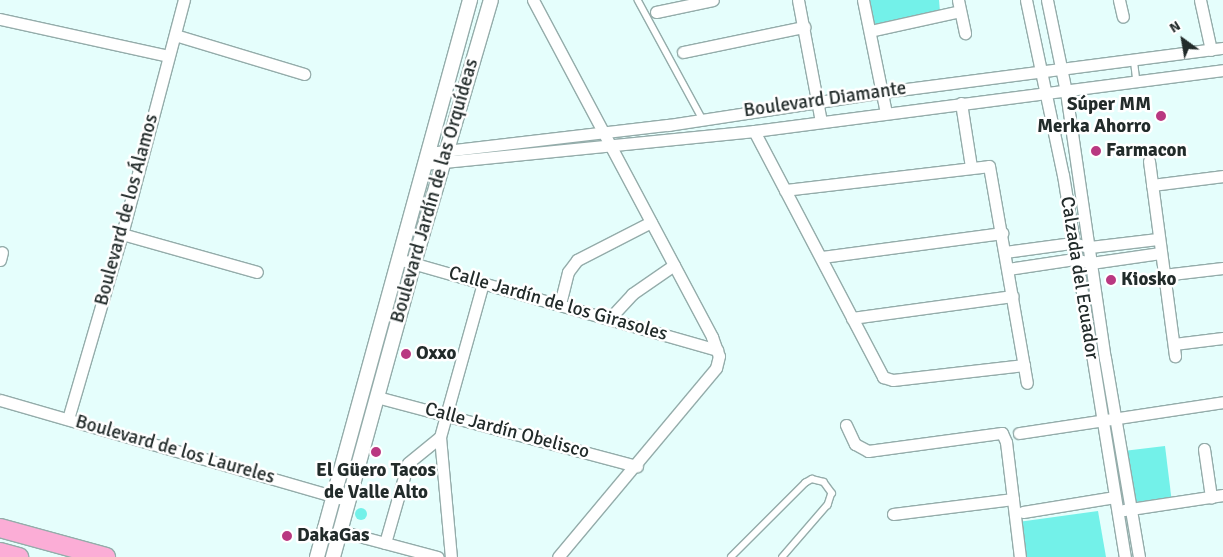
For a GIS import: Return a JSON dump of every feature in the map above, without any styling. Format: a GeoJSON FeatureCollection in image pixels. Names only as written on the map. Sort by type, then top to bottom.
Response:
{"type":"FeatureCollection","features":[{"type":"Feature","properties":{"kind":"main road"},"geometry":{"type":"LineString","coordinates":[[0,528],[106,557]]}},
{"type":"Feature","properties":{"kind":"main road"},"geometry":{"type":"LineString","coordinates":[[0,552],[18,557]]}},
{"type":"Feature","properties":{"kind":"street","name":"Boulevard de los Álamos"},"geometry":{"type":"LineString","coordinates":[[68,419],[122,234],[184,0]]}},
{"type":"Feature","properties":{"kind":"street","name":"Boulevard Jardín de las Orquídeas"},"geometry":{"type":"LineString","coordinates":[[317,557],[470,0]]}},
{"type":"Feature","properties":{"kind":"street","name":"Boulevard Jardín de las Orquídeas"},"geometry":{"type":"LineString","coordinates":[[334,557],[444,156],[491,0]]}},
{"type":"Feature","properties":{"kind":"street"},"geometry":{"type":"LineString","coordinates":[[533,0],[717,350],[716,368],[637,466],[558,557]]}},
{"type":"Feature","properties":{"kind":"street"},"geometry":{"type":"LineString","coordinates":[[656,12],[713,0]]}},
{"type":"Feature","properties":{"kind":"street"},"geometry":{"type":"LineString","coordinates":[[798,0],[819,101],[821,122]]}},
{"type":"Feature","properties":{"kind":"street"},"geometry":{"type":"LineString","coordinates":[[863,0],[886,114]]}},
{"type":"Feature","properties":{"kind":"street","name":"Calzada del Ecuador"},"geometry":{"type":"LineString","coordinates":[[1026,0],[1042,70],[1062,175],[1074,258],[1125,557]]}},
{"type":"Feature","properties":{"kind":"street","name":"Calzada del Ecuador"},"geometry":{"type":"LineString","coordinates":[[1047,0],[1066,92],[1105,358],[1139,557]]}},
{"type":"Feature","properties":{"kind":"street"},"geometry":{"type":"LineString","coordinates":[[1119,0],[1123,17]]}},
{"type":"Feature","properties":{"kind":"street"},"geometry":{"type":"LineString","coordinates":[[1200,0],[1211,50]]}},
{"type":"Feature","properties":{"kind":"street"},"geometry":{"type":"LineString","coordinates":[[870,31],[959,6],[965,33]]}},
{"type":"Feature","properties":{"kind":"street"},"geometry":{"type":"LineString","coordinates":[[0,19],[168,56]]}},
{"type":"Feature","properties":{"kind":"street"},"geometry":{"type":"LineString","coordinates":[[683,52],[804,27]]}},
{"type":"Feature","properties":{"kind":"street"},"geometry":{"type":"LineString","coordinates":[[174,35],[304,74]]}},
{"type":"Feature","properties":{"kind":"street","name":"Boulevard Diamante"},"geometry":{"type":"LineString","coordinates":[[444,156],[603,131],[883,92],[1134,58],[1223,48]]}},
{"type":"Feature","properties":{"kind":"street","name":"Boulevard Diamante"},"geometry":{"type":"LineString","coordinates":[[426,158],[609,145],[754,131],[961,103],[1066,92],[1223,70]]}},
{"type":"Feature","properties":{"kind":"street"},"geometry":{"type":"LineString","coordinates":[[961,103],[971,166]]}},
{"type":"Feature","properties":{"kind":"street"},"geometry":{"type":"LineString","coordinates":[[754,131],[822,257],[877,371],[889,380],[1024,364]]}},
{"type":"Feature","properties":{"kind":"street"},"geometry":{"type":"LineString","coordinates":[[1149,161],[1163,276],[1175,350],[1223,338]]}},
{"type":"Feature","properties":{"kind":"street"},"geometry":{"type":"LineString","coordinates":[[785,190],[971,166],[984,165],[992,170],[1027,383]]}},
{"type":"Feature","properties":{"kind":"street"},"geometry":{"type":"LineString","coordinates":[[1062,175],[1079,174]]}},
{"type":"Feature","properties":{"kind":"street"},"geometry":{"type":"LineString","coordinates":[[1152,185],[1223,176]]}},
{"type":"Feature","properties":{"kind":"street"},"geometry":{"type":"LineString","coordinates":[[560,304],[568,272],[577,260],[651,222]]}},
{"type":"Feature","properties":{"kind":"street"},"geometry":{"type":"LineString","coordinates":[[122,234],[257,272]]}},
{"type":"Feature","properties":{"kind":"street"},"geometry":{"type":"LineString","coordinates":[[822,257],[1002,234]]}},
{"type":"Feature","properties":{"kind":"street"},"geometry":{"type":"LineString","coordinates":[[1005,252],[1072,243],[1090,247],[1158,239]]}},
{"type":"Feature","properties":{"kind":"street"},"geometry":{"type":"LineString","coordinates":[[1008,268],[1074,258],[1091,263],[1160,253]]}},
{"type":"Feature","properties":{"kind":"street","name":"Calle Jardín de los Girasoles"},"geometry":{"type":"LineString","coordinates":[[398,259],[717,350]]}},
{"type":"Feature","properties":{"kind":"street"},"geometry":{"type":"LineString","coordinates":[[610,318],[632,294],[674,265]]}},
{"type":"Feature","properties":{"kind":"street"},"geometry":{"type":"LineString","coordinates":[[1163,276],[1223,268]]}},
{"type":"Feature","properties":{"kind":"street"},"geometry":{"type":"LineString","coordinates":[[451,557],[440,437],[482,282]]}},
{"type":"Feature","properties":{"kind":"street"},"geometry":{"type":"LineString","coordinates":[[852,318],[1013,296]]}},
{"type":"Feature","properties":{"kind":"street"},"geometry":{"type":"LineString","coordinates":[[1092,360],[1105,358]]}},
{"type":"Feature","properties":{"kind":"street","name":"Calle Jardín Obelisco"},"geometry":{"type":"LineString","coordinates":[[377,397],[637,466]]}},
{"type":"Feature","properties":{"kind":"street","name":"Boulevard de los Laureles"},"geometry":{"type":"LineString","coordinates":[[0,400],[349,501]]}},
{"type":"Feature","properties":{"kind":"street"},"geometry":{"type":"LineString","coordinates":[[1019,433],[1102,423],[1115,418],[1223,402]]}},
{"type":"Feature","properties":{"kind":"street"},"geometry":{"type":"LineString","coordinates":[[846,425],[855,444],[868,451],[1002,433],[1006,442],[1020,557]]}},
{"type":"Feature","properties":{"kind":"street"},"geometry":{"type":"LineString","coordinates":[[385,543],[408,463],[440,437]]}},
{"type":"Feature","properties":{"kind":"street"},"geometry":{"type":"LineString","coordinates":[[1204,449],[1211,497]]}},
{"type":"Feature","properties":{"kind":"street"},"geometry":{"type":"LineString","coordinates":[[1117,512],[1223,495]]}},
{"type":"Feature","properties":{"kind":"street"},"geometry":{"type":"LineString","coordinates":[[1023,512],[1115,497]]}},
{"type":"Feature","properties":{"kind":"street"},"geometry":{"type":"LineString","coordinates":[[893,514],[1013,499]]}},
{"type":"Feature","properties":{"kind":"street"},"geometry":{"type":"LineString","coordinates":[[340,531],[438,557]]}},
{"type":"Feature","properties":{"kind":"lane"},"geometry":{"type":"LineString","coordinates":[[638,0],[702,118]]}},
{"type":"Feature","properties":{"kind":"lane"},"geometry":{"type":"LineString","coordinates":[[1134,58],[1138,82]]}},
{"type":"Feature","properties":{"kind":"lane"},"geometry":{"type":"LineString","coordinates":[[731,557],[805,483],[812,479],[824,482],[832,493],[828,505],[783,557]]}},
{"type":"Feature","properties":{"kind":"shaded area"},"geometry":{"type":"Polygon","coordinates":[[[867,0],[939,0],[940,12],[873,25],[867,0]]]}},
{"type":"Feature","properties":{"kind":"shaded area"},"geometry":{"type":"Polygon","coordinates":[[[1165,446],[1171,498],[1128,503],[1121,451],[1165,446]]]}},
{"type":"Feature","properties":{"kind":"shaded area"},"geometry":{"type":"Polygon","coordinates":[[[359,508],[363,508],[367,514],[363,520],[359,520],[355,516],[355,512],[359,508]]]}},
{"type":"Feature","properties":{"kind":"shaded area"},"geometry":{"type":"Polygon","coordinates":[[[1098,511],[1106,557],[1023,557],[1018,522],[1098,511]]]}},
{"type":"Feature","properties":{"kind":"place","name":"Súper MM Merka Ahorro"},"geometry":{"type":"Point","coordinates":[1161,116]}},
{"type":"Feature","properties":{"kind":"place","name":"Farmacon"},"geometry":{"type":"Point","coordinates":[1096,151]}},
{"type":"Feature","properties":{"kind":"place","name":"Kiosko"},"geometry":{"type":"Point","coordinates":[1111,280]}},
{"type":"Feature","properties":{"kind":"place","name":"Oxxo"},"geometry":{"type":"Point","coordinates":[406,354]}},
{"type":"Feature","properties":{"kind":"place","name":"El Güero Tacos de Valle Alto"},"geometry":{"type":"Point","coordinates":[376,452]}},
{"type":"Feature","properties":{"kind":"place","name":"DakaGas"},"geometry":{"type":"Point","coordinates":[287,536]}}]}
